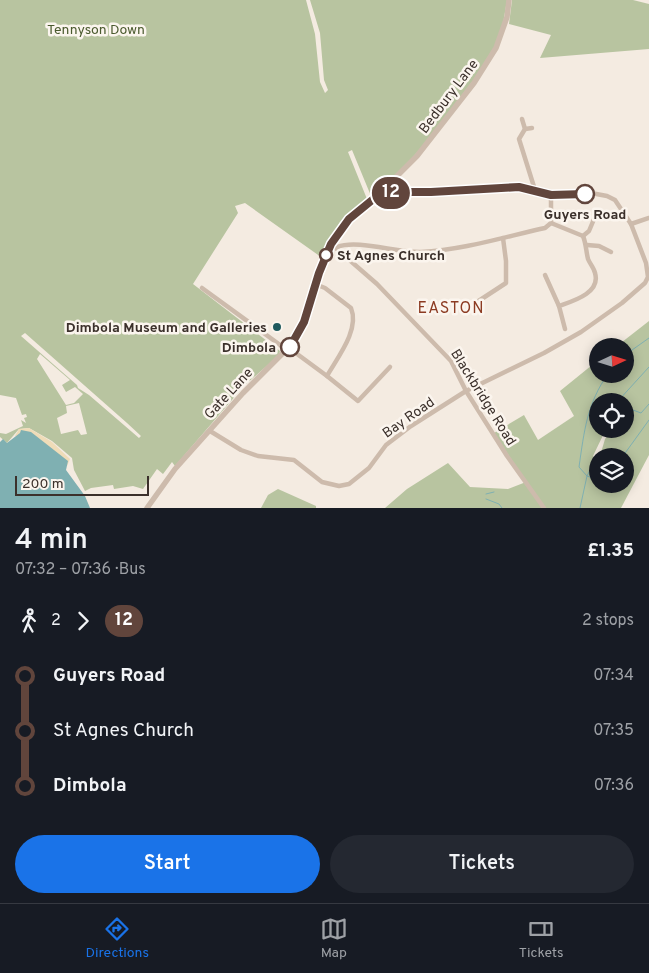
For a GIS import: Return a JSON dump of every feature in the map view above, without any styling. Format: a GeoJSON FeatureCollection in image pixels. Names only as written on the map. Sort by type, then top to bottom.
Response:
{"type":"FeatureCollection","features":[{"type":"Feature","properties":{"kind":"street","name":"Bedbury Lane"},"geometry":{"type":"LineString","coordinates":[[382,192],[426,145],[490,61],[503,30],[509,0]]}},
{"type":"Feature","properties":{"kind":"street"},"geometry":{"type":"LineString","coordinates":[[522,119],[525,129],[519,139],[535,190]]}},
{"type":"Feature","properties":{"kind":"street"},"geometry":{"type":"LineString","coordinates":[[525,129],[532,128]]}},
{"type":"Feature","properties":{"kind":"street"},"geometry":{"type":"LineString","coordinates":[[382,192],[431,192],[519,187],[551,195],[551,223]]}},
{"type":"Feature","properties":{"kind":"street","name":"Gate Lane"},"geometry":{"type":"LineString","coordinates":[[147,508],[166,480],[243,393],[288,349],[304,322],[315,284],[331,244],[349,219],[382,192]]}},
{"type":"Feature","properties":{"kind":"street","name":"Bay Road"},"geometry":{"type":"LineString","coordinates":[[210,431],[241,450],[258,456],[294,460],[322,482],[339,486],[349,484],[369,468],[386,445],[410,426],[466,391],[544,353],[581,332],[622,303],[645,283],[648,272],[631,224],[615,200],[607,196],[591,193],[551,195]]}},
{"type":"Feature","properties":{"kind":"street"},"geometry":{"type":"LineString","coordinates":[[584,236],[596,212]]}},
{"type":"Feature","properties":{"kind":"street"},"geometry":{"type":"LineString","coordinates":[[631,224],[649,218]]}},
{"type":"Feature","properties":{"kind":"street"},"geometry":{"type":"LineString","coordinates":[[551,223],[584,236]]}},
{"type":"Feature","properties":{"kind":"street"},"geometry":{"type":"LineString","coordinates":[[337,248],[354,246],[419,252],[447,250],[545,228],[551,223]]}},
{"type":"Feature","properties":{"kind":"street"},"geometry":{"type":"LineString","coordinates":[[559,306],[586,294],[596,282],[595,273],[588,258],[584,236]]}},
{"type":"Feature","properties":{"kind":"street"},"geometry":{"type":"LineString","coordinates":[[477,302],[506,283],[503,238]]}},
{"type":"Feature","properties":{"kind":"street","name":"Blackbridge Road"},"geometry":{"type":"LineString","coordinates":[[331,244],[404,311],[451,361],[466,391],[522,479],[544,508]]}},
{"type":"Feature","properties":{"kind":"street"},"geometry":{"type":"LineString","coordinates":[[587,246],[599,246],[611,252]]}},
{"type":"Feature","properties":{"kind":"street"},"geometry":{"type":"LineString","coordinates":[[545,275],[559,306],[565,329]]}},
{"type":"Feature","properties":{"kind":"street"},"geometry":{"type":"LineString","coordinates":[[315,284],[325,288],[352,308],[353,313],[349,335],[327,376]]}},
{"type":"Feature","properties":{"kind":"street"},"geometry":{"type":"LineString","coordinates":[[202,288],[327,376],[358,401],[390,366]]}},
{"type":"Feature","properties":{"kind":"green space","name":"Tennyson Down"},"geometry":{"type":"Polygon","coordinates":[[[0,0],[306,0],[315,34],[320,82],[325,93],[328,90],[324,80],[320,33],[310,0],[507,0],[502,30],[488,61],[424,145],[381,191],[371,196],[352,150],[348,152],[367,199],[340,222],[321,257],[245,203],[235,206],[238,213],[193,284],[280,351],[279,355],[244,386],[175,466],[172,462],[163,474],[157,469],[143,489],[133,486],[114,489],[113,485],[91,488],[85,491],[74,470],[72,458],[52,441],[29,428],[19,429],[7,443],[0,437],[0,433],[6,434],[23,426],[21,420],[26,423],[24,418],[27,417],[26,414],[22,415],[16,398],[0,395],[0,0]],[[25,333],[21,336],[77,385],[78,388],[89,395],[139,438],[141,436],[25,333]],[[40,354],[37,359],[66,405],[74,403],[83,394],[75,387],[66,392],[62,385],[70,380],[40,354]],[[79,403],[66,406],[67,413],[57,418],[61,434],[78,430],[81,435],[87,434],[79,403]]]}},
{"type":"Feature","properties":{"kind":"green space"},"geometry":{"type":"Polygon","coordinates":[[[512,0],[633,0],[649,4],[649,49],[540,58],[551,35],[509,24],[512,0]]]}},
{"type":"Feature","properties":{"kind":"green space"},"geometry":{"type":"Polygon","coordinates":[[[649,321],[649,455],[634,483],[634,448],[602,448],[606,438],[634,438],[634,393],[589,393],[589,438],[602,438],[597,448],[589,448],[589,493],[629,493],[621,508],[385,508],[407,489],[448,463],[470,487],[508,489],[526,482],[494,433],[524,415],[538,440],[574,416],[560,391],[589,367],[589,383],[634,383],[634,338],[627,338],[649,321]]]}},
{"type":"Feature","properties":{"kind":"green space"},"geometry":{"type":"Polygon","coordinates":[[[278,489],[316,506],[316,508],[261,508],[268,495],[278,489]]]}},
{"type":"Feature","properties":{"kind":"sand"},"geometry":{"type":"Polygon","coordinates":[[[29,428],[52,442],[70,459],[67,466],[15,436],[19,429],[29,428]]]}},
{"type":"Feature","properties":{"kind":"water"},"geometry":{"type":"Polygon","coordinates":[[[21,430],[31,432],[68,461],[66,470],[85,496],[90,508],[0,508],[0,442],[3,439],[7,443],[20,433],[21,430]]]}},
{"type":"Feature","properties":{"kind":"waterway"},"geometry":{"type":"LineString","coordinates":[[634,349],[649,338]]}},
{"type":"Feature","properties":{"kind":"waterway"},"geometry":{"type":"LineString","coordinates":[[625,393],[649,367]]}},
{"type":"Feature","properties":{"kind":"waterway"},"geometry":{"type":"LineString","coordinates":[[589,477],[579,467],[591,407],[602,383]]}},
{"type":"Feature","properties":{"kind":"waterway"},"geometry":{"type":"LineString","coordinates":[[634,410],[641,413],[649,404]]}},
{"type":"Feature","properties":{"kind":"waterway"},"geometry":{"type":"LineString","coordinates":[[629,448],[649,420]]}},
{"type":"Feature","properties":{"kind":"waterway"},"geometry":{"type":"LineString","coordinates":[[580,508],[589,472]]}},
{"type":"Feature","properties":{"kind":"waterway"},"geometry":{"type":"LineString","coordinates":[[486,494],[494,492]]}},
{"type":"Feature","properties":{"kind":"waterway"},"geometry":{"type":"LineString","coordinates":[[486,499],[499,504],[502,508]]}},
{"type":"Feature","properties":{"kind":"bus line","name":"12"},"geometry":{"type":"LineString","coordinates":[[290,347],[304,322],[311,304],[315,284],[331,244],[349,219],[363,205],[382,192],[431,192],[519,187],[551,195],[585,194]]}},
{"type":"Feature","properties":{"kind":"place","name":"Guyers Road"},"geometry":{"type":"Point","coordinates":[585,194]}},
{"type":"Feature","properties":{"kind":"place","name":"St Agnes Church"},"geometry":{"type":"Point","coordinates":[326,255]}},
{"type":"Feature","properties":{"kind":"place","name":"Dimbola Museum and Galleries"},"geometry":{"type":"Point","coordinates":[277,327]}},
{"type":"Feature","properties":{"kind":"place","name":"Dimbola"},"geometry":{"type":"Point","coordinates":[290,347]}},
{"type":"Feature","properties":{"kind":"district","name":"EASTON"},"geometry":{"type":"Point","coordinates":[451,307]}}]}
